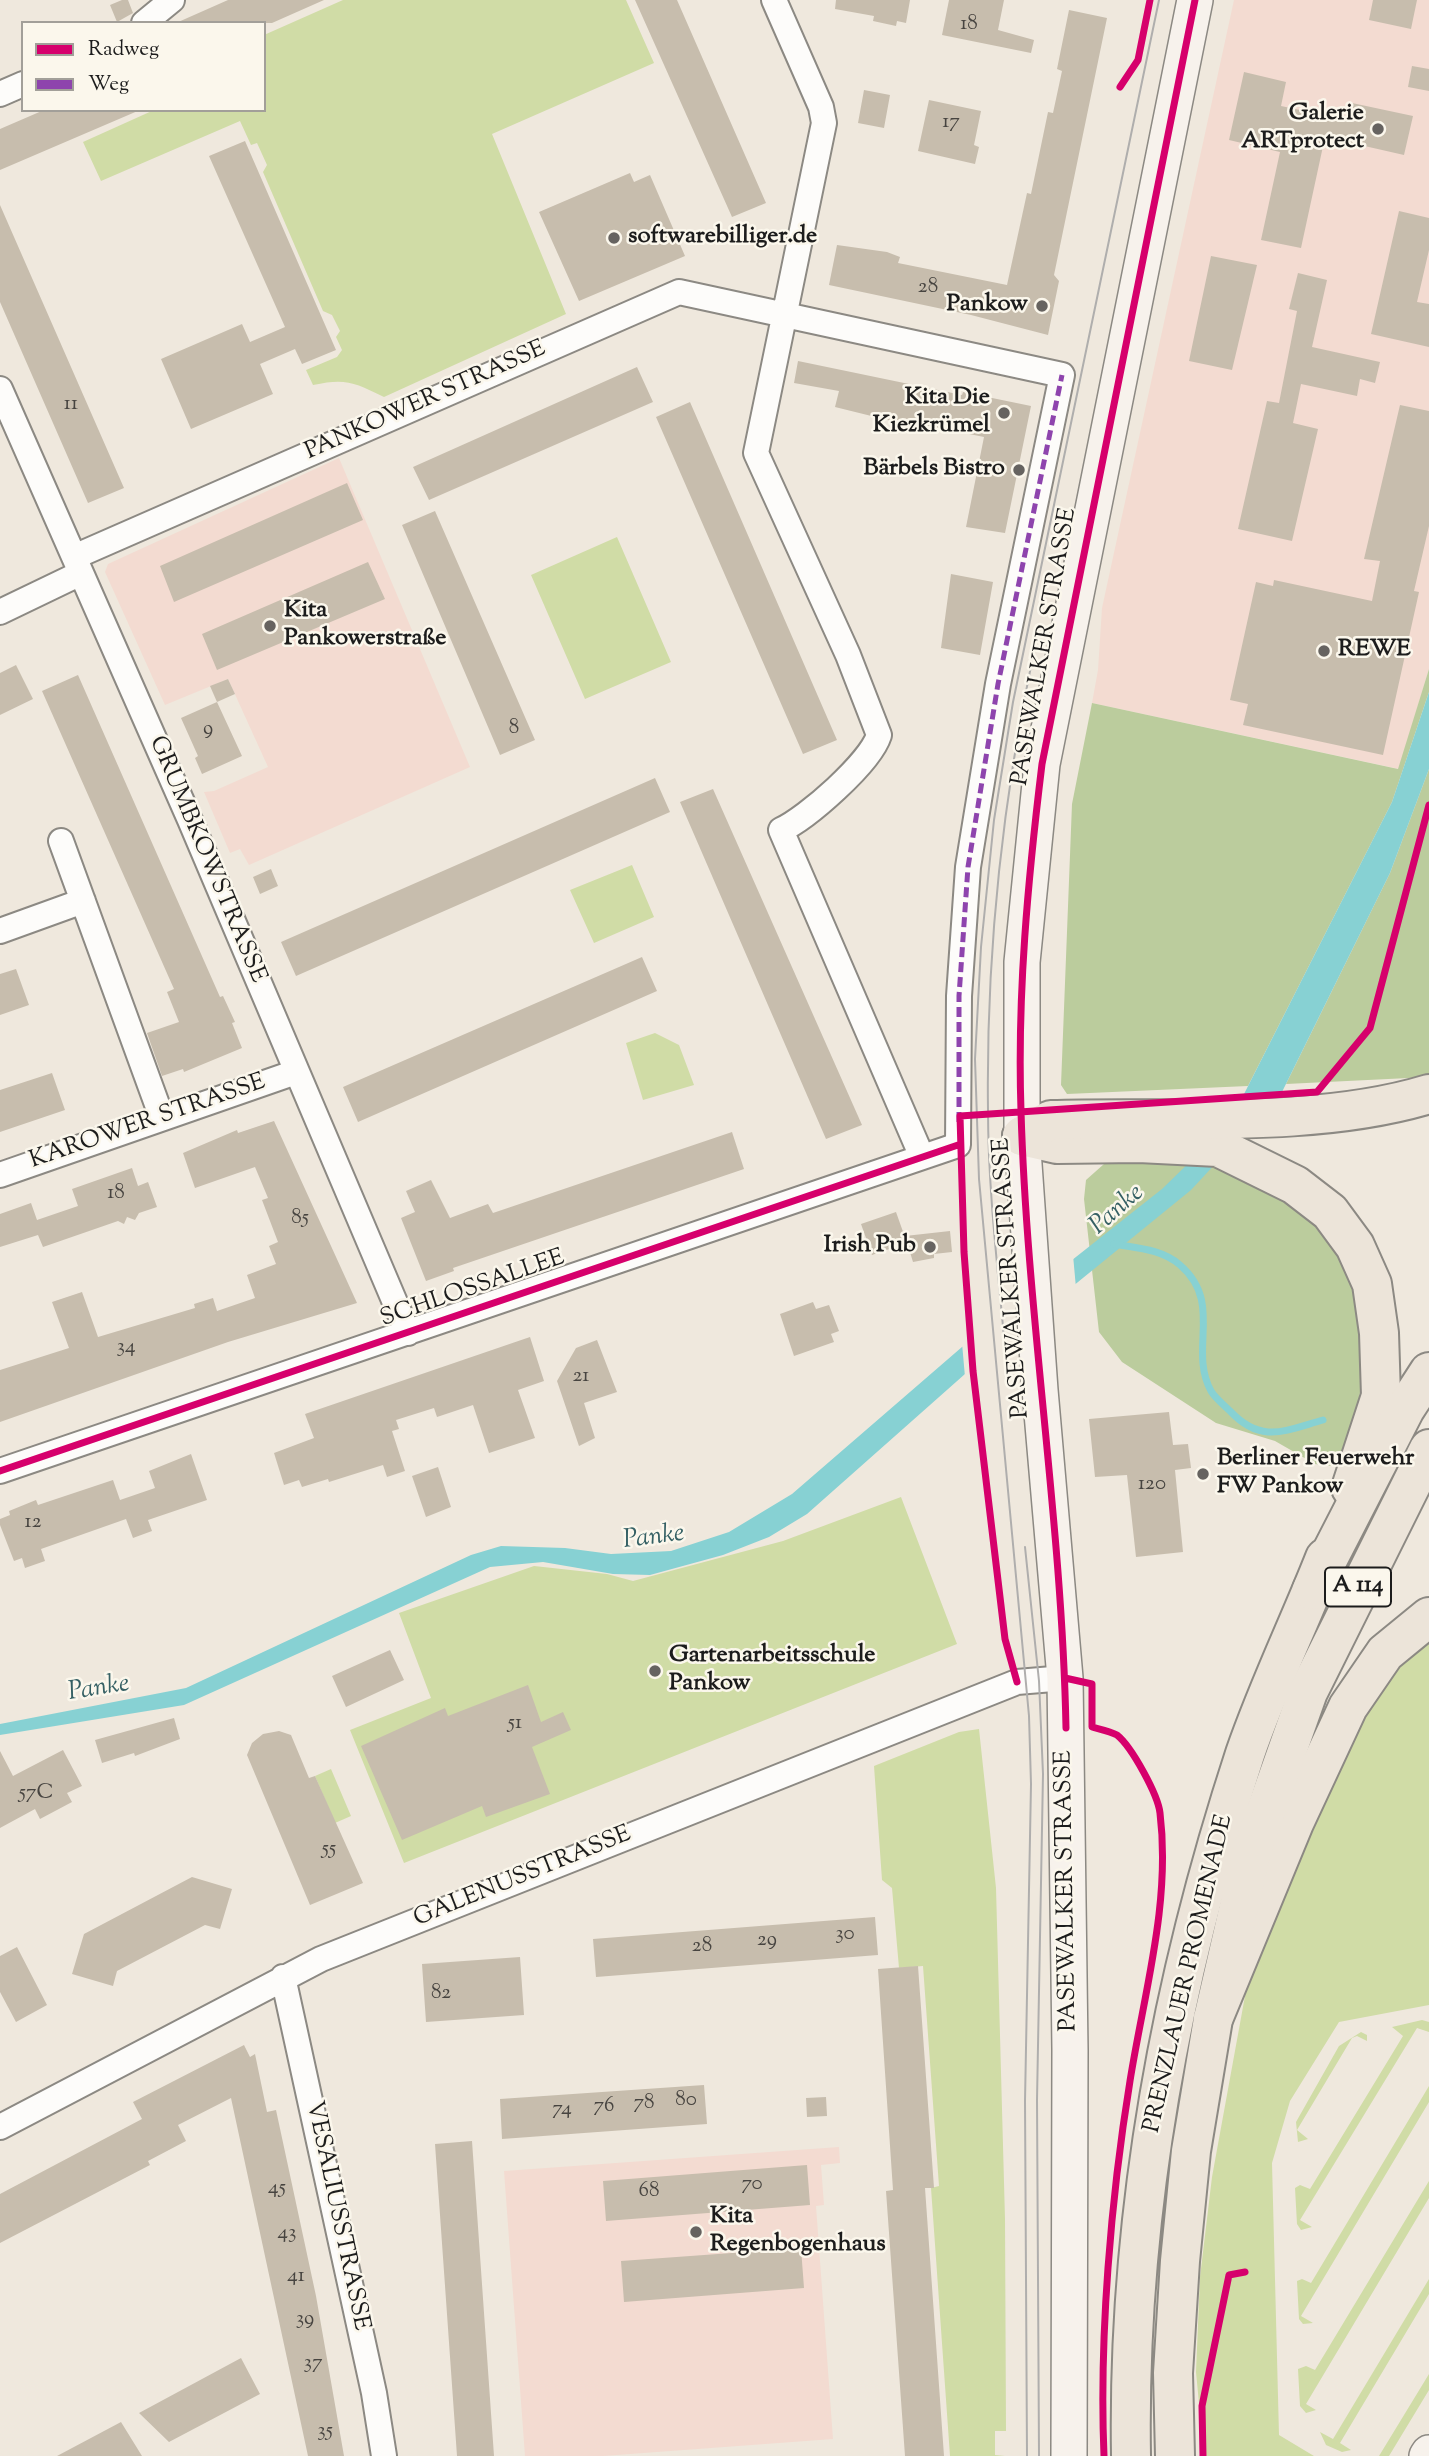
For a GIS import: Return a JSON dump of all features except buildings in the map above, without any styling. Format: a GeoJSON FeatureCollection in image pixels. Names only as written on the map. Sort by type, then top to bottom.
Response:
{"type":"FeatureCollection","features":[{"type":"Feature","properties":{"kind":"main road","name":"PASEWALKER STRASSE"},"geometry":{"type":"LineString","coordinates":[[1069,2456],[1070,1996],[1065,1678],[1022,1136],[1022,962],[1042,764],[1195,0]]}},
{"type":"Feature","properties":{"kind":"main road"},"geometry":{"type":"LineString","coordinates":[[1022,1136],[1051,1120],[1278,1116],[1381,1107],[1429,1094]]}},
{"type":"Feature","properties":{"kind":"main road"},"geometry":{"type":"LineString","coordinates":[[1022,1136],[1057,1144],[1139,1143],[1218,1147],[1295,1185],[1330,1212],[1355,1246],[1372,1284],[1379,1333],[1381,1396],[1362,1461],[1312,1590]]}},
{"type":"Feature","properties":{"kind":"main road","name":"A 114"},"geometry":{"type":"LineString","coordinates":[[1312,1590],[1405,1409],[1429,1371]]}},
{"type":"Feature","properties":{"kind":"main road","name":"A 114"},"geometry":{"type":"LineString","coordinates":[[1213,2018],[1252,1850],[1308,1692],[1429,1449]]}},
{"type":"Feature","properties":{"kind":"main road","name":"PRENZLAUER PROMENADE"},"geometry":{"type":"LineString","coordinates":[[1131,2456],[1129,2376],[1149,2148],[1177,2009],[1217,1843],[1246,1752],[1312,1590]]}},
{"type":"Feature","properties":{"kind":"main road"},"geometry":{"type":"LineString","coordinates":[[1213,2018],[1283,1847],[1348,1707],[1385,1653],[1429,1616]]}},
{"type":"Feature","properties":{"kind":"main road","name":"PRENZLAUER PROMENADE"},"geometry":{"type":"LineString","coordinates":[[1175,2456],[1173,2373],[1180,2261],[1191,2151],[1213,2018]]}},
{"type":"Feature","properties":{"kind":"street"},"geometry":{"type":"LineString","coordinates":[[146,21],[172,0]]}},
{"type":"Feature","properties":{"kind":"street"},"geometry":{"type":"LineString","coordinates":[[774,0],[821,107],[824,122],[756,453],[848,655],[878,735],[875,746],[859,764],[797,823],[781,830],[922,1157]]}},
{"type":"Feature","properties":{"kind":"street"},"geometry":{"type":"LineString","coordinates":[[0,94],[21,84]]}},
{"type":"Feature","properties":{"kind":"street","name":"PANKOWER STRASSE"},"geometry":{"type":"LineString","coordinates":[[0,612],[78,565],[679,292],[1062,375]]}},
{"type":"Feature","properties":{"kind":"street","name":"PASEWALKER STRASSE"},"geometry":{"type":"LineString","coordinates":[[958,1145],[960,996],[968,867],[1000,674],[1062,375]]}},
{"type":"Feature","properties":{"kind":"street","name":"GRUMBKOWSTRASSE"},"geometry":{"type":"LineString","coordinates":[[0,388],[408,1333]]}},
{"type":"Feature","properties":{"kind":"street"},"geometry":{"type":"LineString","coordinates":[[61,841],[162,1118]]}},
{"type":"Feature","properties":{"kind":"street"},"geometry":{"type":"LineString","coordinates":[[0,931],[83,901]]}},
{"type":"Feature","properties":{"kind":"street","name":"KAROWER STRASSE"},"geometry":{"type":"LineString","coordinates":[[0,1175],[296,1072]]}},
{"type":"Feature","properties":{"kind":"street","name":"SCHLOSSALLEE"},"geometry":{"type":"LineString","coordinates":[[0,1471],[958,1145]]}},
{"type":"Feature","properties":{"kind":"street","name":"GALENUSSTRASSE"},"geometry":{"type":"LineString","coordinates":[[0,2127],[283,1978],[494,1889],[1017,1682],[1065,1678]]}},
{"type":"Feature","properties":{"kind":"street","name":"VESALIUSSTRASSE"},"geometry":{"type":"LineString","coordinates":[[283,1978],[374,2393],[384,2456]]}},
{"type":"Feature","properties":{"kind":"shaded area"},"geometry":{"type":"Polygon","coordinates":[[[1234,0],[1429,0],[1429,669],[1399,769],[1092,703],[1098,670],[1102,608],[1234,0]]]}},
{"type":"Feature","properties":{"kind":"shaded area","name":"Kita Pankowerstraße"},"geometry":{"type":"Polygon","coordinates":[[[339,458],[470,767],[249,865],[240,849],[230,853],[204,792],[214,791],[268,767],[228,679],[165,705],[105,572],[108,564],[339,458]]]}},
{"type":"Feature","properties":{"kind":"shaded area"},"geometry":{"type":"Polygon","coordinates":[[[839,2147],[840,2163],[821,2165],[824,2205],[816,2206],[833,2439],[603,2456],[525,2456],[504,2171],[839,2147]]]}},
{"type":"Feature","properties":{"kind":"green space"},"geometry":{"type":"Polygon","coordinates":[[[343,0],[626,0],[654,63],[492,134],[566,314],[384,397],[349,383],[313,385],[306,370],[337,357],[342,350],[336,337],[340,331],[332,315],[323,311],[263,172],[267,165],[257,143],[251,145],[240,121],[101,181],[83,142],[150,112],[266,112],[266,34],[343,0]]]}},
{"type":"Feature","properties":{"kind":"green space"},"geometry":{"type":"Polygon","coordinates":[[[617,537],[671,662],[585,699],[531,575],[617,537]]]}},
{"type":"Feature","properties":{"kind":"green space"},"geometry":{"type":"Polygon","coordinates":[[[1429,669],[1429,692],[1392,802],[1248,1086],[1067,1094],[1061,1085],[1072,804],[1092,703],[1398,769],[1429,669]]]}},
{"type":"Feature","properties":{"kind":"green space"},"geometry":{"type":"Polygon","coordinates":[[[1429,769],[1429,1077],[1286,1084],[1390,873],[1429,769]]]}},
{"type":"Feature","properties":{"kind":"green space"},"geometry":{"type":"Polygon","coordinates":[[[632,865],[654,917],[594,943],[570,890],[632,865]]]}},
{"type":"Feature","properties":{"kind":"green space"},"geometry":{"type":"Polygon","coordinates":[[[655,1033],[679,1045],[694,1085],[643,1100],[626,1043],[655,1033]]]}},
{"type":"Feature","properties":{"kind":"green space"},"geometry":{"type":"Polygon","coordinates":[[[1132,1155],[1224,1158],[1326,1231],[1359,1295],[1363,1377],[1353,1430],[1341,1467],[1315,1464],[1275,1441],[1216,1423],[1122,1362],[1099,1332],[1084,1199],[1086,1180],[1104,1164],[1132,1155]]]}},
{"type":"Feature","properties":{"kind":"green space","name":"Gartenarbeitsschule Pankow"},"geometry":{"type":"Polygon","coordinates":[[[901,1497],[957,1644],[404,1863],[350,1730],[431,1698],[399,1613],[534,1566],[607,1574],[633,1581],[783,1541],[901,1497]]]}},
{"type":"Feature","properties":{"kind":"green space"},"geometry":{"type":"Polygon","coordinates":[[[1429,1634],[1429,2005],[1339,2022],[1290,2101],[1272,2163],[1279,2435],[1314,2456],[1204,2456],[1196,2372],[1200,2277],[1212,2177],[1249,1974],[1327,1779],[1387,1675],[1429,1634]]]}},
{"type":"Feature","properties":{"kind":"green space"},"geometry":{"type":"Polygon","coordinates":[[[979,1729],[996,1888],[1005,2219],[1006,2431],[995,2431],[995,2455],[1005,2456],[950,2456],[931,2188],[939,2186],[923,1966],[899,1968],[892,1888],[882,1880],[874,1766],[959,1732],[979,1729]]]}},
{"type":"Feature","properties":{"kind":"green space"},"geometry":{"type":"Polygon","coordinates":[[[331,1769],[351,1816],[335,1823],[315,1776],[331,1769]]]}},
{"type":"Feature","properties":{"kind":"green space"},"geometry":{"type":"Polygon","coordinates":[[[1422,2020],[1429,2022],[1429,2032],[1417,2028],[1300,2220],[1312,2227],[1301,2230],[1297,2224],[1295,2188],[1300,2185],[1310,2189],[1403,2036],[1392,2027],[1422,2020]]]}},
{"type":"Feature","properties":{"kind":"green space"},"geometry":{"type":"Polygon","coordinates":[[[1361,2032],[1367,2035],[1367,2041],[1357,2036],[1352,2038],[1297,2130],[1308,2139],[1298,2142],[1296,2122],[1339,2046],[1361,2032]]]}},
{"type":"Feature","properties":{"kind":"green space"},"geometry":{"type":"Polygon","coordinates":[[[1429,2086],[1429,2102],[1301,2316],[1313,2323],[1303,2324],[1299,2319],[1297,2281],[1302,2279],[1311,2283],[1429,2086]]]}},
{"type":"Feature","properties":{"kind":"green space"},"geometry":{"type":"Polygon","coordinates":[[[1429,2181],[1429,2198],[1306,2404],[1316,2410],[1306,2413],[1300,2406],[1298,2369],[1306,2366],[1315,2370],[1429,2181]]]}},
{"type":"Feature","properties":{"kind":"green space"},"geometry":{"type":"Polygon","coordinates":[[[1429,2279],[1429,2294],[1340,2443],[1351,2450],[1342,2452],[1326,2445],[1320,2432],[1333,2439],[1429,2279]]]}},
{"type":"Feature","properties":{"kind":"green space"},"geometry":{"type":"Polygon","coordinates":[[[1429,2374],[1429,2390],[1389,2456],[1379,2456],[1429,2374]]]}},
{"type":"Feature","properties":{"kind":"water"},"geometry":{"type":"Polygon","coordinates":[[[1429,692],[1429,769],[1390,873],[1282,1092],[1191,1190],[965,1374],[807,1514],[769,1537],[723,1555],[650,1575],[613,1574],[543,1562],[490,1567],[184,1705],[0,1735],[0,1724],[186,1688],[471,1555],[501,1546],[565,1548],[611,1554],[671,1551],[729,1532],[792,1494],[962,1347],[1162,1189],[1199,1153],[1244,1094],[1392,802],[1429,692]]]}},
{"type":"Feature","properties":{"kind":"pier"},"geometry":{"type":"Polygon","coordinates":[[[1073,1255],[1076,1288],[965,1377],[962,1343],[1073,1255]]]}},
{"type":"Feature","properties":{"kind":"waterway","name":"Panke"},"geometry":{"type":"LineString","coordinates":[[1114,1244],[1165,1256],[1180,1265],[1193,1280],[1203,1310],[1205,1375],[1213,1394],[1241,1421],[1252,1428],[1274,1432],[1323,1420]]}},
{"type":"Feature","properties":{"kind":"tram line"},"geometry":{"type":"LineString","coordinates":[[1027,2456],[1025,2101],[1031,1784],[1029,1716],[979,1179],[975,1059],[981,947],[994,820],[1013,702],[1159,0]]}},
{"type":"Feature","properties":{"kind":"tram line"},"geometry":{"type":"LineString","coordinates":[[1005,1348],[990,1170],[990,996],[1005,825],[1033,656]]}},
{"type":"Feature","properties":{"kind":"tram line"},"geometry":{"type":"LineString","coordinates":[[1025,1547],[1039,1681],[1043,1774],[1037,2100],[1039,2456]]}},
{"type":"Feature","properties":{"kind":"marked path"},"geometry":{"type":"LineString","coordinates":[[959,1122],[959,996],[968,867],[998,684],[1062,375]]}},
{"type":"Feature","properties":{"kind":"cycle path"},"geometry":{"type":"LineString","coordinates":[[1120,87],[1138,60],[1150,0]]}},
{"type":"Feature","properties":{"kind":"cycle path"},"geometry":{"type":"LineString","coordinates":[[1066,1728],[1058,1574],[1024,1188],[1020,1068],[1025,937],[1042,764],[1195,0]]}},
{"type":"Feature","properties":{"kind":"cycle path"},"geometry":{"type":"LineString","coordinates":[[1017,1682],[1005,1639],[973,1371],[964,1252],[960,1116],[1317,1092],[1370,1028],[1429,805]]}},
{"type":"Feature","properties":{"kind":"cycle path"},"geometry":{"type":"LineString","coordinates":[[0,1471],[958,1145]]}},
{"type":"Feature","properties":{"kind":"cycle path"},"geometry":{"type":"LineString","coordinates":[[1065,1678],[1092,1684],[1092,1727],[1117,1735],[1143,1772],[1158,1805],[1162,1847],[1159,1914],[1130,2081],[1112,2220],[1103,2364],[1104,2456]]}},
{"type":"Feature","properties":{"kind":"cycle path"},"geometry":{"type":"LineString","coordinates":[[1203,2456],[1202,2406],[1229,2275],[1245,2272]]}},
{"type":"Feature","properties":{"kind":"place","name":"Galerie ARTprotect"},"geometry":{"type":"Point","coordinates":[1378,129]}},
{"type":"Feature","properties":{"kind":"place","name":"softwarebilliger.de"},"geometry":{"type":"Point","coordinates":[614,238]}},
{"type":"Feature","properties":{"kind":"place","name":"Pankow"},"geometry":{"type":"Point","coordinates":[1042,306]}},
{"type":"Feature","properties":{"kind":"place","name":"Kita Die Kiezkrümel"},"geometry":{"type":"Point","coordinates":[1004,413]}},
{"type":"Feature","properties":{"kind":"place","name":"Bärbels Bistro"},"geometry":{"type":"Point","coordinates":[1019,470]}},
{"type":"Feature","properties":{"kind":"place","name":"Kita Pankowerstraße"},"geometry":{"type":"Point","coordinates":[270,626]}},
{"type":"Feature","properties":{"kind":"place","name":"REWE"},"geometry":{"type":"Point","coordinates":[1324,651]}},
{"type":"Feature","properties":{"kind":"place","name":"Irish Pub"},"geometry":{"type":"Point","coordinates":[930,1247]}},
{"type":"Feature","properties":{"kind":"place","name":"Berliner Feuerwehr FW Pankow"},"geometry":{"type":"Point","coordinates":[1203,1474]}},
{"type":"Feature","properties":{"kind":"place","name":"Gartenarbeitsschule Pankow"},"geometry":{"type":"Point","coordinates":[655,1671]}},
{"type":"Feature","properties":{"kind":"place","name":"Kita Regenbogenhaus"},"geometry":{"type":"Point","coordinates":[696,2232]}}]}
